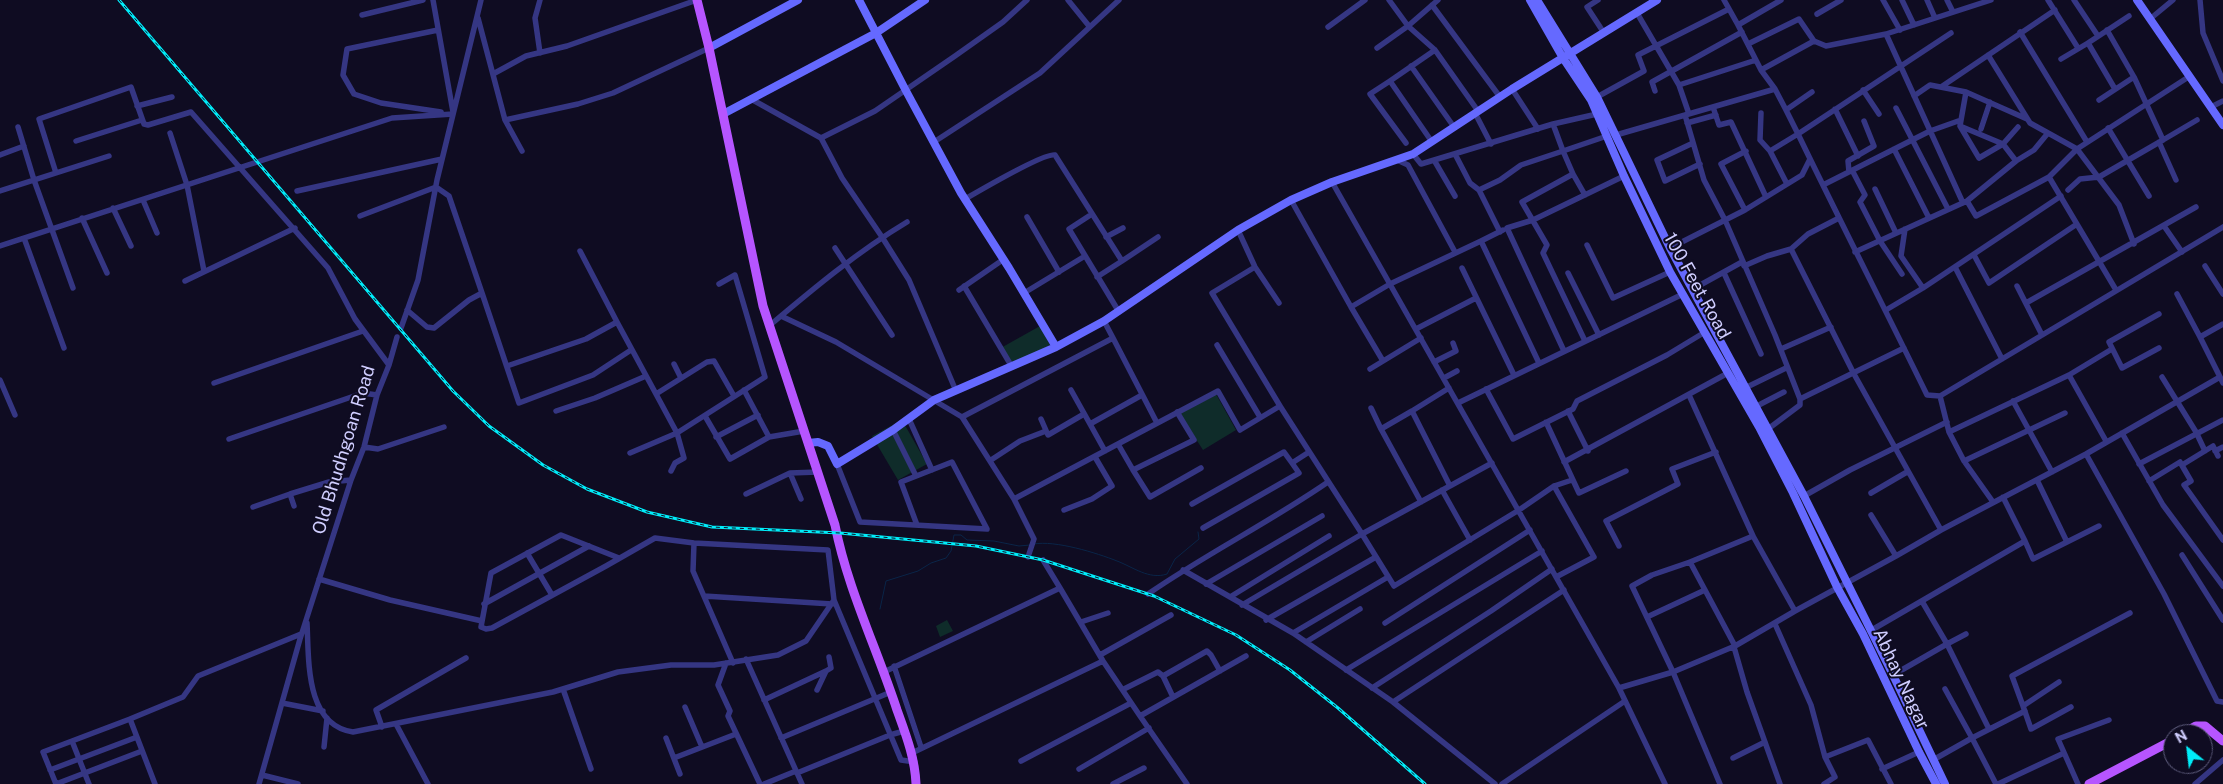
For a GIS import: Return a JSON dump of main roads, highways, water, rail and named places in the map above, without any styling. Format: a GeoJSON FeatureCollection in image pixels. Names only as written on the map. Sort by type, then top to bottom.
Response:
{"type":"FeatureCollection","features":[{"type":"Feature","properties":{"kind":"main road"},"geometry":{"type":"LineString","coordinates":[[697,0],[709,48],[763,306],[835,525],[840,553],[915,762],[916,784]]}},
{"type":"Feature","properties":{"kind":"main road"},"geometry":{"type":"LineString","coordinates":[[709,48],[798,0]]}},
{"type":"Feature","properties":{"kind":"main road"},"geometry":{"type":"LineString","coordinates":[[860,0],[905,89],[965,199],[1004,259],[1056,347]]}},
{"type":"Feature","properties":{"kind":"main road"},"geometry":{"type":"LineString","coordinates":[[723,114],[876,32],[925,0]]}},
{"type":"Feature","properties":{"kind":"main road","name":"100 Feet Road"},"geometry":{"type":"LineString","coordinates":[[1530,0],[1567,56],[1591,100],[1624,176],[1670,272],[1728,372],[1793,493],[1837,587]]}},
{"type":"Feature","properties":{"kind":"main road"},"geometry":{"type":"LineString","coordinates":[[808,443],[818,442],[828,446],[837,464],[893,430],[934,400],[1056,347],[1104,321],[1238,230],[1291,200],[1332,182],[1413,154],[1500,96],[1658,0]]}},
{"type":"Feature","properties":{"kind":"main road"},"geometry":{"type":"LineString","coordinates":[[2137,0],[2223,125]]}},
{"type":"Feature","properties":{"kind":"main road"},"geometry":{"type":"LineString","coordinates":[[1539,1],[1567,56],[1598,97],[1670,248],[1804,496],[1893,675],[1944,784]]}},
{"type":"Feature","properties":{"kind":"main road","name":"Abhay Nagar"},"geometry":{"type":"LineString","coordinates":[[1837,587],[1863,634],[1936,784]]}},
{"type":"Feature","properties":{"kind":"main road"},"geometry":{"type":"LineString","coordinates":[[2213,732],[2223,741]]}},
{"type":"Feature","properties":{"kind":"main road"},"geometry":{"type":"LineString","coordinates":[[2089,784],[2163,745]]}},
{"type":"Feature","properties":{"kind":"waterway"},"geometry":{"type":"LineString","coordinates":[[1034,544],[1043,543],[1076,548],[1109,558],[1147,574],[1160,575],[1167,574],[1175,559],[1199,539],[1198,532]]}},
{"type":"Feature","properties":{"kind":"waterway"},"geometry":{"type":"LineString","coordinates":[[880,609],[886,581],[918,571],[931,563],[946,558],[951,551],[954,535],[961,535],[967,540],[994,541],[1019,546],[1030,545]]}},
{"type":"Feature","properties":{"kind":"railway"},"geometry":{"type":"LineString","coordinates":[[119,0],[453,391],[489,426],[543,465],[587,489],[647,512],[712,527],[840,533],[976,546],[1043,560],[1154,596],[1236,635],[1290,670],[1338,708],[1425,784]]}}]}
